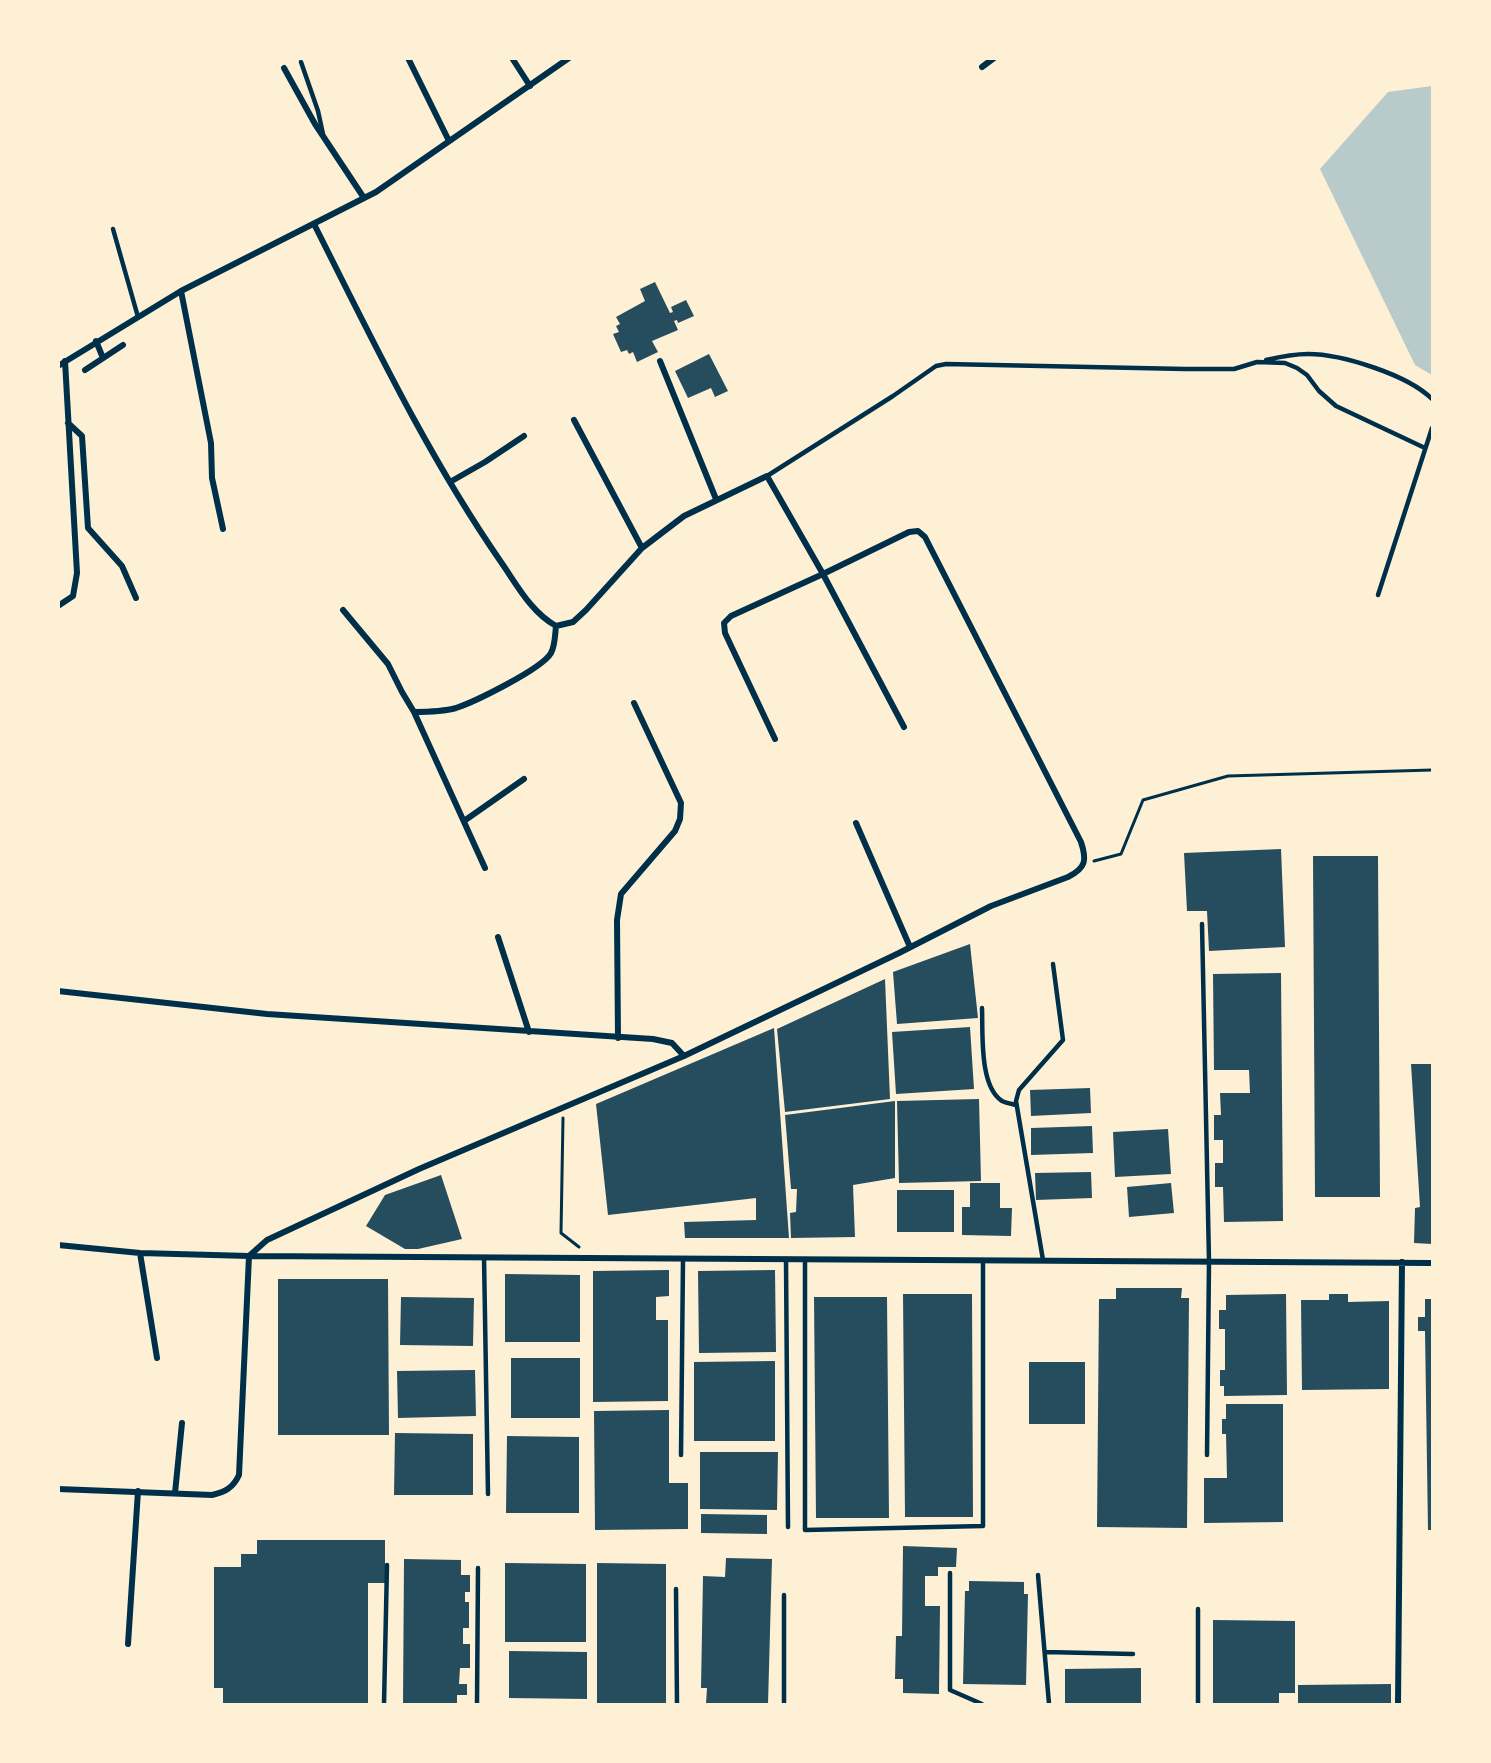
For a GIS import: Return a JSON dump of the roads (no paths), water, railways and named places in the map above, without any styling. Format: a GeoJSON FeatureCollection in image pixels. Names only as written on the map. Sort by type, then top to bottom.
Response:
{"type":"FeatureCollection","features":[{"type":"Feature","properties":{"kind":"street"},"geometry":{"type":"LineString","coordinates":[[408,58],[449,141]]}},
{"type":"Feature","properties":{"kind":"street"},"geometry":{"type":"LineString","coordinates":[[512,58],[530,87]]}},
{"type":"Feature","properties":{"kind":"street"},"geometry":{"type":"LineString","coordinates":[[58,366],[181,291],[376,192],[569,58]]}},
{"type":"Feature","properties":{"kind":"street"},"geometry":{"type":"LineString","coordinates":[[982,67],[994,58]]}},
{"type":"Feature","properties":{"kind":"street"},"geometry":{"type":"LineString","coordinates":[[284,68],[324,137],[364,198]]}},
{"type":"Feature","properties":{"kind":"street"},"geometry":{"type":"LineString","coordinates":[[314,224],[417,429],[477,528],[532,607],[543,619],[556,626],[573,622],[642,548],[684,516],[767,476],[823,574],[904,727]]}},
{"type":"Feature","properties":{"kind":"street"},"geometry":{"type":"LineString","coordinates":[[181,291],[211,443],[212,478],[223,529]]}},
{"type":"Feature","properties":{"kind":"street"},"geometry":{"type":"LineString","coordinates":[[96,341],[103,358]]}},
{"type":"Feature","properties":{"kind":"street"},"geometry":{"type":"LineString","coordinates":[[85,370],[123,345]]}},
{"type":"Feature","properties":{"kind":"street"},"geometry":{"type":"LineString","coordinates":[[660,361],[716,499]]}},
{"type":"Feature","properties":{"kind":"street"},"geometry":{"type":"LineString","coordinates":[[58,606],[73,596],[77,573],[65,362]]}},
{"type":"Feature","properties":{"kind":"street"},"geometry":{"type":"LineString","coordinates":[[574,420],[642,548]]}},
{"type":"Feature","properties":{"kind":"street"},"geometry":{"type":"LineString","coordinates":[[68,423],[82,436],[88,528],[122,566],[136,598]]}},
{"type":"Feature","properties":{"kind":"street"},"geometry":{"type":"LineString","coordinates":[[450,482],[524,436]]}},
{"type":"Feature","properties":{"kind":"street"},"geometry":{"type":"LineString","coordinates":[[58,1489],[212,1495],[231,1488],[239,1475],[249,1256],[267,1240],[419,1169],[684,1056],[991,906],[1078,873],[1084,864],[1085,853],[1081,842],[922,534],[909,532],[731,616],[724,623],[725,633],[775,739]]}},
{"type":"Feature","properties":{"kind":"street"},"geometry":{"type":"LineString","coordinates":[[343,610],[388,664],[414,712],[485,868]]}},
{"type":"Feature","properties":{"kind":"street"},"geometry":{"type":"LineString","coordinates":[[414,712],[435,712],[454,708],[473,702],[513,681],[551,655],[556,626]]}},
{"type":"Feature","properties":{"kind":"street"},"geometry":{"type":"LineString","coordinates":[[618,1038],[617,920],[621,894],[675,831],[680,819],[681,803],[634,703]]}},
{"type":"Feature","properties":{"kind":"street"},"geometry":{"type":"LineString","coordinates":[[464,821],[524,779]]}},
{"type":"Feature","properties":{"kind":"street"},"geometry":{"type":"LineString","coordinates":[[856,823],[910,947]]}},
{"type":"Feature","properties":{"kind":"street"},"geometry":{"type":"LineString","coordinates":[[498,937],[529,1032]]}},
{"type":"Feature","properties":{"kind":"street"},"geometry":{"type":"LineString","coordinates":[[58,991],[267,1014],[668,1041],[684,1056]]}},
{"type":"Feature","properties":{"kind":"street"},"geometry":{"type":"LineString","coordinates":[[58,1245],[140,1253],[249,1256],[1432,1263]]}},
{"type":"Feature","properties":{"kind":"street"},"geometry":{"type":"LineString","coordinates":[[140,1253],[157,1358]]}},
{"type":"Feature","properties":{"kind":"street"},"geometry":{"type":"LineString","coordinates":[[1398,1704],[1402,1262]]}},
{"type":"Feature","properties":{"kind":"street"},"geometry":{"type":"LineString","coordinates":[[175,1493],[182,1423]]}},
{"type":"Feature","properties":{"kind":"street"},"geometry":{"type":"LineString","coordinates":[[128,1644],[138,1491]]}},
{"type":"Feature","properties":{"kind":"lane"},"geometry":{"type":"LineString","coordinates":[[302,62],[324,137]]}},
{"type":"Feature","properties":{"kind":"lane"},"geometry":{"type":"LineString","coordinates":[[113,229],[138,317]]}},
{"type":"Feature","properties":{"kind":"lane"},"geometry":{"type":"LineString","coordinates":[[767,476],[936,366],[946,364],[1234,369],[1257,362],[1307,354],[1353,361],[1422,389],[1432,399]]}},
{"type":"Feature","properties":{"kind":"lane"},"geometry":{"type":"LineString","coordinates":[[1257,362],[1285,363],[1297,368],[1336,406],[1425,448]]}},
{"type":"Feature","properties":{"kind":"lane"},"geometry":{"type":"LineString","coordinates":[[1378,594],[1432,428]]}},
{"type":"Feature","properties":{"kind":"lane"},"geometry":{"type":"LineString","coordinates":[[1202,924],[1209,1261],[1207,1455]]}},
{"type":"Feature","properties":{"kind":"lane"},"geometry":{"type":"LineString","coordinates":[[1042,1260],[1016,1095],[1063,1040],[1053,964]]}},
{"type":"Feature","properties":{"kind":"lane"},"geometry":{"type":"LineString","coordinates":[[982,1008],[987,1077],[994,1092],[1003,1101],[1016,1105]]}},
{"type":"Feature","properties":{"kind":"lane"},"geometry":{"type":"LineString","coordinates":[[484,1257],[488,1494]]}},
{"type":"Feature","properties":{"kind":"lane"},"geometry":{"type":"LineString","coordinates":[[681,1455],[683,1258]]}},
{"type":"Feature","properties":{"kind":"lane"},"geometry":{"type":"LineString","coordinates":[[786,1259],[788,1527]]}},
{"type":"Feature","properties":{"kind":"lane"},"geometry":{"type":"LineString","coordinates":[[805,1259],[805,1530],[983,1526],[983,1260]]}},
{"type":"Feature","properties":{"kind":"lane"},"geometry":{"type":"LineString","coordinates":[[384,1704],[387,1565]]}},
{"type":"Feature","properties":{"kind":"lane"},"geometry":{"type":"LineString","coordinates":[[477,1704],[478,1568]]}},
{"type":"Feature","properties":{"kind":"lane"},"geometry":{"type":"LineString","coordinates":[[950,1573],[950,1690],[982,1704]]}},
{"type":"Feature","properties":{"kind":"lane"},"geometry":{"type":"LineString","coordinates":[[1038,1575],[1049,1704]]}},
{"type":"Feature","properties":{"kind":"lane"},"geometry":{"type":"LineString","coordinates":[[676,1589],[677,1704]]}},
{"type":"Feature","properties":{"kind":"lane"},"geometry":{"type":"LineString","coordinates":[[784,1596],[784,1704]]}},
{"type":"Feature","properties":{"kind":"lane"},"geometry":{"type":"LineString","coordinates":[[1198,1610],[1198,1704]]}},
{"type":"Feature","properties":{"kind":"lane"},"geometry":{"type":"LineString","coordinates":[[1045,1652],[1133,1654]]}}]}
